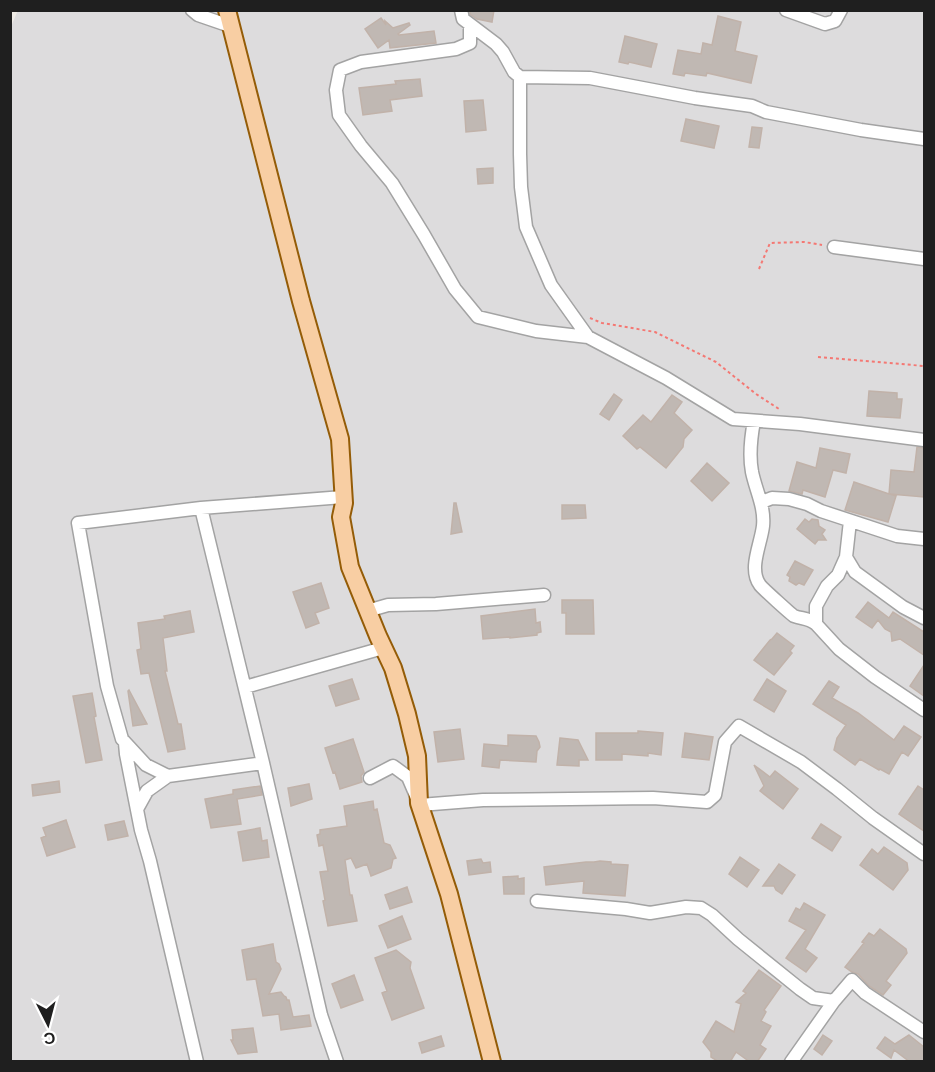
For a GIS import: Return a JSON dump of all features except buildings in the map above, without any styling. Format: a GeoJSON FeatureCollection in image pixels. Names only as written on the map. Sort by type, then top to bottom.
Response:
{"type":"FeatureCollection","features":[{"type":"Feature","properties":{"kind":"main road"},"geometry":{"type":"LineString","coordinates":[[228,18],[301,301],[340,439],[343,497],[341,517],[350,567],[393,668],[407,714],[417,756],[420,805],[449,894],[492,1062]]}},
{"type":"Feature","properties":{"kind":"street"},"geometry":{"type":"LineString","coordinates":[[192,10],[198,15],[228,18]]}},
{"type":"Feature","properties":{"kind":"street"},"geometry":{"type":"LineString","coordinates":[[460,10],[463,19],[470,26],[496,44],[514,72],[520,77],[590,78],[695,98],[752,106],[766,112],[861,130],[924,139]]}},
{"type":"Feature","properties":{"kind":"street"},"geometry":{"type":"LineString","coordinates":[[786,10],[825,24],[835,21],[841,10]]}},
{"type":"Feature","properties":{"kind":"street"},"geometry":{"type":"LineString","coordinates":[[470,26],[470,43],[456,49],[361,62],[340,70],[336,90],[339,115],[392,183],[455,289],[478,317],[536,331],[588,337],[666,378],[733,419],[805,425],[924,440]]}},
{"type":"Feature","properties":{"kind":"street"},"geometry":{"type":"LineString","coordinates":[[520,77],[521,187],[526,227],[551,285],[588,337]]}},
{"type":"Feature","properties":{"kind":"street"},"geometry":{"type":"LineString","coordinates":[[834,247],[924,259]]}},
{"type":"Feature","properties":{"kind":"street"},"geometry":{"type":"LineString","coordinates":[[754,421],[751,435],[752,471],[762,502],[763,526],[755,558],[756,579],[761,587],[793,616],[810,619],[839,649],[924,710]]}},
{"type":"Feature","properties":{"kind":"street"},"geometry":{"type":"LineString","coordinates":[[168,776],[146,765],[122,739],[107,686],[78,523],[201,508],[343,497]]}},
{"type":"Feature","properties":{"kind":"street"},"geometry":{"type":"LineString","coordinates":[[762,502],[772,498],[789,499],[897,536],[924,539]]}},
{"type":"Feature","properties":{"kind":"street"},"geometry":{"type":"LineString","coordinates":[[201,508],[321,1015],[337,1062]]}},
{"type":"Feature","properties":{"kind":"street"},"geometry":{"type":"LineString","coordinates":[[816,624],[816,606],[827,586],[838,575],[846,557],[850,521]]}},
{"type":"Feature","properties":{"kind":"street"},"geometry":{"type":"LineString","coordinates":[[846,557],[855,572],[903,607],[924,618]]}},
{"type":"Feature","properties":{"kind":"street"},"geometry":{"type":"LineString","coordinates":[[367,611],[388,605],[436,604],[544,595]]}},
{"type":"Feature","properties":{"kind":"street"},"geometry":{"type":"LineString","coordinates":[[245,687],[383,648]]}},
{"type":"Feature","properties":{"kind":"street"},"geometry":{"type":"LineString","coordinates":[[370,778],[393,766],[408,777],[420,805],[483,800],[653,798],[707,801],[715,795],[725,742],[740,726],[801,762],[924,854]]}},
{"type":"Feature","properties":{"kind":"street"},"geometry":{"type":"LineString","coordinates":[[125,742],[141,830],[197,1062]]}},
{"type":"Feature","properties":{"kind":"street"},"geometry":{"type":"LineString","coordinates":[[137,809],[147,791],[168,776],[263,764]]}},
{"type":"Feature","properties":{"kind":"street"},"geometry":{"type":"LineString","coordinates":[[537,901],[650,913],[686,907],[701,908],[800,989],[813,998],[834,1001]]}},
{"type":"Feature","properties":{"kind":"street"},"geometry":{"type":"LineString","coordinates":[[791,1062],[834,1001],[852,980],[865,993],[924,1032]]}},
{"type":"Feature","properties":{"kind":"path"},"geometry":{"type":"LineString","coordinates":[[759,269],[770,243],[804,242],[834,247]]}},
{"type":"Feature","properties":{"kind":"path"},"geometry":{"type":"LineString","coordinates":[[566,307],[602,323],[655,332],[716,362],[756,394],[805,425]]}},
{"type":"Feature","properties":{"kind":"path"},"geometry":{"type":"LineString","coordinates":[[818,357],[924,366]]}},
{"type":"Feature","properties":{"kind":"shaded area"},"geometry":{"type":"Polygon","coordinates":[[[18,10],[924,11],[924,1061],[11,1061],[10,29],[18,10]]]}}]}
